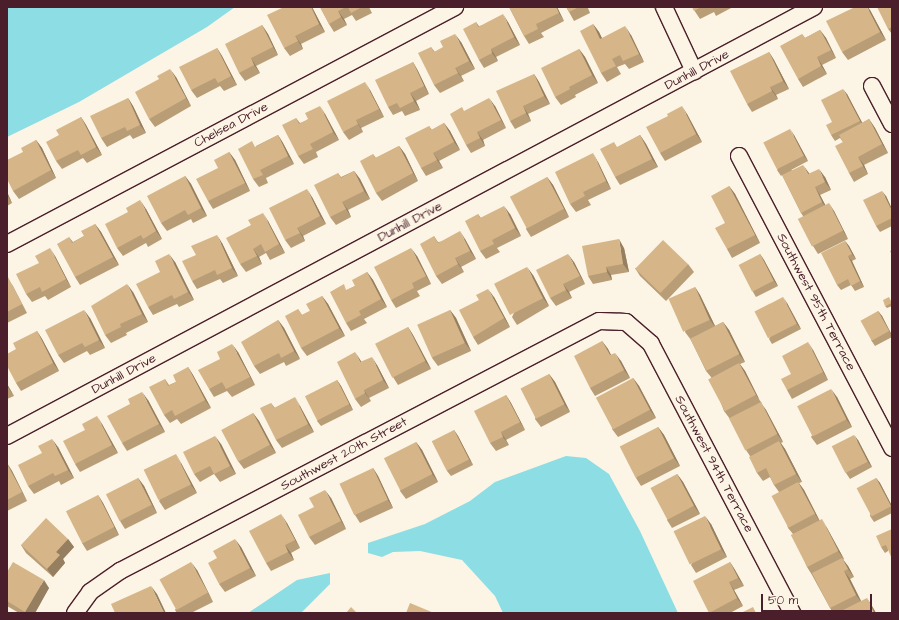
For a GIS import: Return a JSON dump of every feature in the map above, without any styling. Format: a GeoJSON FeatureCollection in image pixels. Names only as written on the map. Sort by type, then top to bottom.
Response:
{"type":"FeatureCollection","features":[{"type":"Feature","properties":{"kind":"street","name":"Chelsea Drive"},"geometry":{"type":"LineString","coordinates":[[7,244],[455,7]]}},
{"type":"Feature","properties":{"kind":"street"},"geometry":{"type":"LineString","coordinates":[[664,7],[694,71]]}},
{"type":"Feature","properties":{"kind":"street","name":"Dunhill Drive"},"geometry":{"type":"LineString","coordinates":[[7,436],[814,7]]}},
{"type":"Feature","properties":{"kind":"street"},"geometry":{"type":"LineString","coordinates":[[872,86],[892,124]]}},
{"type":"Feature","properties":{"kind":"street","name":"Southwest 95th Terrace"},"geometry":{"type":"LineString","coordinates":[[740,156],[892,448]]}},
{"type":"Feature","properties":{"kind":"street","name":"Southwest 20th Street"},"geometry":{"type":"LineString","coordinates":[[75,613],[90,592],[120,571],[599,321],[626,322]]}},
{"type":"Feature","properties":{"kind":"street","name":"Southwest 94th Terrace"},"geometry":{"type":"LineString","coordinates":[[626,322],[651,344],[792,613]]}},
{"type":"Feature","properties":{"kind":"water"},"geometry":{"type":"Polygon","coordinates":[[[7,7],[235,7],[207,27],[79,102],[7,137],[7,7]]]}},
{"type":"Feature","properties":{"kind":"water"},"geometry":{"type":"Polygon","coordinates":[[[566,456],[586,458],[609,474],[640,531],[678,613],[503,613],[495,596],[462,560],[420,551],[393,552],[382,557],[368,553],[368,543],[425,524],[470,501],[495,482],[566,456]]]}},
{"type":"Feature","properties":{"kind":"water"},"geometry":{"type":"Polygon","coordinates":[[[330,573],[330,584],[301,613],[248,613],[297,580],[330,573]]]}},
{"type":"Feature","properties":{"kind":"building"},"geometry":{"type":"Polygon","coordinates":[[[284,7],[311,7],[319,24],[295,36],[298,41],[284,48],[267,15],[284,7]]]}},
{"type":"Feature","properties":{"kind":"building"},"geometry":{"type":"Polygon","coordinates":[[[320,7],[346,7],[338,11],[341,17],[329,24],[320,7]]]}},
{"type":"Feature","properties":{"kind":"building"},"geometry":{"type":"Polygon","coordinates":[[[348,7],[362,7],[351,13],[348,7]]]}},
{"type":"Feature","properties":{"kind":"building"},"geometry":{"type":"Polygon","coordinates":[[[509,7],[556,7],[559,13],[536,24],[538,29],[524,36],[509,7]]]}},
{"type":"Feature","properties":{"kind":"building"},"geometry":{"type":"Polygon","coordinates":[[[566,7],[579,7],[569,12],[566,7]]]}},
{"type":"Feature","properties":{"kind":"building"},"geometry":{"type":"Polygon","coordinates":[[[692,7],[701,7],[694,11],[692,7]]]}},
{"type":"Feature","properties":{"kind":"building"},"geometry":{"type":"Polygon","coordinates":[[[855,7],[867,7],[880,32],[842,52],[826,21],[855,7]]]}},
{"type":"Feature","properties":{"kind":"building"},"geometry":{"type":"Polygon","coordinates":[[[877,7],[892,7],[892,27],[888,29],[877,7]]]}},
{"type":"Feature","properties":{"kind":"building"},"geometry":{"type":"Polygon","coordinates":[[[503,14],[514,37],[491,49],[492,53],[479,60],[463,29],[476,22],[478,27],[503,14]]]}},
{"type":"Feature","properties":{"kind":"building"},"geometry":{"type":"Polygon","coordinates":[[[593,24],[600,39],[625,26],[639,54],[623,61],[620,55],[612,59],[616,66],[601,73],[580,31],[593,24]]]}},
{"type":"Feature","properties":{"kind":"building"},"geometry":{"type":"Polygon","coordinates":[[[262,25],[273,47],[251,58],[254,65],[239,73],[225,44],[262,25]]]}},
{"type":"Feature","properties":{"kind":"building"},"geometry":{"type":"Polygon","coordinates":[[[820,30],[831,50],[817,57],[821,66],[798,79],[780,46],[802,34],[805,38],[820,30]]]}},
{"type":"Feature","properties":{"kind":"building"},"geometry":{"type":"Polygon","coordinates":[[[455,34],[469,61],[455,68],[458,73],[434,85],[418,53],[431,47],[434,52],[443,47],[440,41],[455,34]]]}},
{"type":"Feature","properties":{"kind":"building"},"geometry":{"type":"Polygon","coordinates":[[[217,48],[231,76],[218,83],[215,78],[191,90],[179,67],[217,48]]]}},
{"type":"Feature","properties":{"kind":"building"},"geometry":{"type":"Polygon","coordinates":[[[579,49],[592,75],[569,87],[570,89],[555,97],[541,68],[579,49]]]}},
{"type":"Feature","properties":{"kind":"building"},"geometry":{"type":"Polygon","coordinates":[[[769,52],[783,81],[770,87],[772,91],[747,104],[730,71],[769,52]]]}},
{"type":"Feature","properties":{"kind":"building"},"geometry":{"type":"Polygon","coordinates":[[[413,62],[424,86],[410,93],[414,101],[400,108],[397,103],[388,107],[375,80],[413,62]]]}},
{"type":"Feature","properties":{"kind":"building"},"geometry":{"type":"Polygon","coordinates":[[[170,69],[186,98],[149,119],[135,92],[159,79],[157,76],[170,69]]]}},
{"type":"Feature","properties":{"kind":"building"},"geometry":{"type":"Polygon","coordinates":[[[534,74],[544,96],[523,106],[526,113],[510,121],[496,91],[534,74]]]}},
{"type":"Feature","properties":{"kind":"building"},"geometry":{"type":"Polygon","coordinates":[[[365,82],[379,109],[356,120],[358,124],[343,132],[327,101],[365,82]]]}},
{"type":"Feature","properties":{"kind":"building"},"geometry":{"type":"Polygon","coordinates":[[[843,89],[860,121],[831,135],[826,125],[832,122],[821,100],[843,89]]]}},
{"type":"Feature","properties":{"kind":"building"},"geometry":{"type":"Polygon","coordinates":[[[128,98],[140,125],[127,131],[125,127],[101,138],[90,116],[128,98]]]}},
{"type":"Feature","properties":{"kind":"building"},"geometry":{"type":"Polygon","coordinates":[[[489,98],[501,120],[477,132],[480,138],[466,145],[450,114],[462,107],[464,111],[489,98]]]}},
{"type":"Feature","properties":{"kind":"building"},"geometry":{"type":"Polygon","coordinates":[[[320,106],[333,132],[310,144],[313,149],[298,156],[282,125],[296,118],[299,124],[308,119],[305,113],[320,106]]]}},
{"type":"Feature","properties":{"kind":"building"},"geometry":{"type":"Polygon","coordinates":[[[682,106],[696,134],[660,153],[646,127],[668,116],[667,114],[682,106]]]}},
{"type":"Feature","properties":{"kind":"building"},"geometry":{"type":"Polygon","coordinates":[[[81,117],[96,147],[81,155],[78,150],[56,161],[46,142],[59,135],[56,130],[81,117]]]}},
{"type":"Feature","properties":{"kind":"building"},"geometry":{"type":"Polygon","coordinates":[[[869,119],[882,144],[858,157],[863,166],[849,173],[835,146],[843,142],[839,135],[869,119]]]}},
{"type":"Feature","properties":{"kind":"building"},"geometry":{"type":"Polygon","coordinates":[[[444,123],[454,142],[433,153],[437,160],[421,168],[405,138],[429,126],[431,130],[444,123]]]}},
{"type":"Feature","properties":{"kind":"building"},"geometry":{"type":"Polygon","coordinates":[[[790,129],[804,156],[777,169],[763,143],[790,129]]]}},
{"type":"Feature","properties":{"kind":"building"},"geometry":{"type":"Polygon","coordinates":[[[278,135],[288,156],[260,170],[263,175],[253,179],[238,149],[252,141],[255,147],[278,135]]]}},
{"type":"Feature","properties":{"kind":"building"},"geometry":{"type":"Polygon","coordinates":[[[640,135],[652,159],[615,177],[600,149],[614,142],[617,147],[640,135]]]}},
{"type":"Feature","properties":{"kind":"building"},"geometry":{"type":"Polygon","coordinates":[[[36,140],[51,170],[13,191],[7,179],[7,160],[23,152],[21,148],[36,140]]]}},
{"type":"Feature","properties":{"kind":"building"},"geometry":{"type":"Polygon","coordinates":[[[399,146],[413,173],[376,193],[360,161],[373,154],[375,158],[399,146]]]}},
{"type":"Feature","properties":{"kind":"building"},"geometry":{"type":"Polygon","coordinates":[[[229,152],[245,183],[208,201],[196,179],[218,168],[214,160],[229,152]]]}},
{"type":"Feature","properties":{"kind":"building"},"geometry":{"type":"Polygon","coordinates":[[[593,153],[606,181],[583,192],[585,196],[570,204],[555,172],[593,153]]]}},
{"type":"Feature","properties":{"kind":"building"},"geometry":{"type":"Polygon","coordinates":[[[803,165],[808,174],[819,169],[825,182],[815,187],[822,202],[801,213],[782,175],[803,165]]]}},
{"type":"Feature","properties":{"kind":"building"},"geometry":{"type":"Polygon","coordinates":[[[354,171],[364,191],[342,202],[346,209],[330,217],[314,185],[338,173],[341,178],[354,171]]]}},
{"type":"Feature","properties":{"kind":"building"},"geometry":{"type":"Polygon","coordinates":[[[185,176],[201,208],[188,215],[185,210],[161,223],[147,196],[185,176]]]}},
{"type":"Feature","properties":{"kind":"building"},"geometry":{"type":"Polygon","coordinates":[[[547,177],[564,209],[527,229],[510,197],[547,177]]]}},
{"type":"Feature","properties":{"kind":"building"},"geometry":{"type":"Polygon","coordinates":[[[729,186],[755,235],[727,249],[715,228],[725,223],[711,196],[729,186]]]}},
{"type":"Feature","properties":{"kind":"building"},"geometry":{"type":"Polygon","coordinates":[[[307,189],[320,216],[297,228],[300,233],[285,240],[269,208],[307,189]]]}},
{"type":"Feature","properties":{"kind":"building"},"geometry":{"type":"Polygon","coordinates":[[[882,191],[892,211],[892,218],[876,226],[863,200],[882,191]]]}},
{"type":"Feature","properties":{"kind":"building"},"geometry":{"type":"Polygon","coordinates":[[[140,200],[156,231],[143,239],[141,235],[117,248],[105,224],[128,212],[126,208],[140,200]]]}},
{"type":"Feature","properties":{"kind":"building"},"geometry":{"type":"Polygon","coordinates":[[[829,203],[843,231],[812,247],[798,219],[829,203]]]}},
{"type":"Feature","properties":{"kind":"building"},"geometry":{"type":"Polygon","coordinates":[[[504,206],[515,228],[492,240],[494,244],[480,251],[465,221],[478,214],[480,218],[504,206]]]}},
{"type":"Feature","properties":{"kind":"building"},"geometry":{"type":"Polygon","coordinates":[[[263,213],[279,244],[265,252],[261,244],[253,249],[257,256],[240,264],[226,238],[251,225],[248,220],[263,213]]]}},
{"type":"Feature","properties":{"kind":"building"},"geometry":{"type":"Polygon","coordinates":[[[95,224],[113,257],[75,277],[57,244],[69,237],[72,243],[84,236],[81,231],[95,224]]]}},
{"type":"Feature","properties":{"kind":"building"},"geometry":{"type":"Polygon","coordinates":[[[460,231],[470,251],[455,258],[458,264],[436,276],[420,244],[434,236],[438,243],[460,231]]]}},
{"type":"Feature","properties":{"kind":"building"},"geometry":{"type":"Polygon","coordinates":[[[217,235],[232,268],[217,275],[215,270],[192,281],[182,261],[196,255],[191,246],[217,235]]]}},
{"type":"Feature","properties":{"kind":"building"},"geometry":{"type":"Polygon","coordinates":[[[619,239],[623,264],[606,267],[607,272],[588,276],[582,246],[619,239]]]}},
{"type":"Feature","properties":{"kind":"building"},"geometry":{"type":"Polygon","coordinates":[[[663,240],[688,264],[660,293],[635,269],[663,240]]]}},
{"type":"Feature","properties":{"kind":"building"},"geometry":{"type":"Polygon","coordinates":[[[845,241],[852,254],[848,256],[860,281],[851,286],[848,279],[837,285],[821,253],[845,241]]]}},
{"type":"Feature","properties":{"kind":"building"},"geometry":{"type":"Polygon","coordinates":[[[50,248],[66,279],[42,292],[40,287],[26,294],[16,274],[39,263],[35,256],[50,248]]]}},
{"type":"Feature","properties":{"kind":"building"},"geometry":{"type":"Polygon","coordinates":[[[411,248],[426,276],[412,283],[414,288],[391,300],[374,267],[411,248]]]}},
{"type":"Feature","properties":{"kind":"building"},"geometry":{"type":"Polygon","coordinates":[[[169,254],[188,292],[174,299],[172,295],[148,307],[136,284],[160,272],[155,261],[169,254]]]}},
{"type":"Feature","properties":{"kind":"building"},"geometry":{"type":"Polygon","coordinates":[[[568,254],[580,276],[563,284],[566,290],[550,298],[536,270],[568,254]]]}},
{"type":"Feature","properties":{"kind":"building"},"geometry":{"type":"Polygon","coordinates":[[[760,254],[774,281],[752,292],[739,265],[760,254]]]}},
{"type":"Feature","properties":{"kind":"building"},"geometry":{"type":"Polygon","coordinates":[[[527,267],[543,298],[510,315],[494,284],[527,267]]]}},
{"type":"Feature","properties":{"kind":"building"},"geometry":{"type":"Polygon","coordinates":[[[367,272],[381,299],[359,311],[361,315],[346,323],[330,292],[344,284],[346,290],[355,286],[352,280],[367,272]]]}},
{"type":"Feature","properties":{"kind":"building"},"geometry":{"type":"Polygon","coordinates":[[[8,277],[22,304],[7,312],[7,278],[8,277]]]}},
{"type":"Feature","properties":{"kind":"building"},"geometry":{"type":"Polygon","coordinates":[[[127,284],[142,314],[120,324],[121,327],[105,335],[91,306],[127,284]]]}},
{"type":"Feature","properties":{"kind":"building"},"geometry":{"type":"Polygon","coordinates":[[[695,287],[710,320],[683,332],[669,299],[695,287]]]}},
{"type":"Feature","properties":{"kind":"building"},"geometry":{"type":"Polygon","coordinates":[[[488,289],[504,318],[473,337],[459,310],[479,300],[476,295],[488,289]]]}},
{"type":"Feature","properties":{"kind":"building"},"geometry":{"type":"Polygon","coordinates":[[[322,296],[339,328],[301,348],[285,316],[298,309],[302,315],[310,311],[306,304],[322,296]]]}},
{"type":"Feature","properties":{"kind":"building"},"geometry":{"type":"Polygon","coordinates":[[[783,297],[797,324],[768,338],[754,312],[783,297]]]}},
{"type":"Feature","properties":{"kind":"building"},"geometry":{"type":"Polygon","coordinates":[[[889,297],[892,303],[885,306],[883,300],[889,297]]]}},
{"type":"Feature","properties":{"kind":"building"},"geometry":{"type":"Polygon","coordinates":[[[84,310],[99,340],[85,347],[82,343],[58,355],[45,330],[84,310]]]}},
{"type":"Feature","properties":{"kind":"building"},"geometry":{"type":"Polygon","coordinates":[[[450,310],[465,343],[432,358],[417,325],[450,310]]]}},
{"type":"Feature","properties":{"kind":"building"},"geometry":{"type":"Polygon","coordinates":[[[878,311],[889,331],[872,341],[861,321],[878,311]]]}},
{"type":"Feature","properties":{"kind":"building"},"geometry":{"type":"Polygon","coordinates":[[[278,320],[294,351],[281,358],[279,353],[254,366],[241,342],[278,320]]]}},
{"type":"Feature","properties":{"kind":"building"},"geometry":{"type":"Polygon","coordinates":[[[723,322],[739,354],[706,371],[690,339],[723,322]]]}},
{"type":"Feature","properties":{"kind":"building"},"geometry":{"type":"Polygon","coordinates":[[[408,327],[425,361],[392,378],[375,344],[408,327]]]}},
{"type":"Feature","properties":{"kind":"building"},"geometry":{"type":"Polygon","coordinates":[[[37,331],[53,363],[16,383],[7,366],[7,354],[16,349],[13,343],[37,331]]]}},
{"type":"Feature","properties":{"kind":"building"},"geometry":{"type":"Polygon","coordinates":[[[602,341],[610,355],[615,353],[624,370],[590,388],[574,356],[602,341]]]}},
{"type":"Feature","properties":{"kind":"building"},"geometry":{"type":"Polygon","coordinates":[[[808,342],[823,372],[787,390],[781,379],[791,374],[782,356],[808,342]]]}},
{"type":"Feature","properties":{"kind":"building"},"geometry":{"type":"Polygon","coordinates":[[[232,344],[250,377],[226,389],[222,382],[209,389],[198,370],[220,359],[217,352],[232,344]]]}},
{"type":"Feature","properties":{"kind":"building"},"geometry":{"type":"Polygon","coordinates":[[[355,352],[360,362],[372,357],[383,380],[364,390],[365,393],[355,399],[337,362],[355,352]]]}},
{"type":"Feature","properties":{"kind":"building"},"geometry":{"type":"Polygon","coordinates":[[[739,363],[756,395],[725,411],[708,379],[739,363]]]}},
{"type":"Feature","properties":{"kind":"building"},"geometry":{"type":"Polygon","coordinates":[[[188,367],[205,400],[175,416],[172,410],[164,415],[149,387],[165,379],[168,386],[176,382],[173,375],[188,367]]]}},
{"type":"Feature","properties":{"kind":"building"},"geometry":{"type":"Polygon","coordinates":[[[549,374],[564,404],[536,419],[520,389],[549,374]]]}},
{"type":"Feature","properties":{"kind":"building"},"geometry":{"type":"Polygon","coordinates":[[[633,378],[650,410],[613,430],[596,398],[633,378]]]}},
{"type":"Feature","properties":{"kind":"building"},"geometry":{"type":"Polygon","coordinates":[[[337,380],[349,404],[317,420],[305,396],[337,380]]]}},
{"type":"Feature","properties":{"kind":"building"},"geometry":{"type":"Polygon","coordinates":[[[831,389],[846,419],[813,437],[797,406],[831,389]]]}},
{"type":"Feature","properties":{"kind":"building"},"geometry":{"type":"Polygon","coordinates":[[[142,392],[159,424],[122,443],[107,416],[130,404],[128,399],[142,392]]]}},
{"type":"Feature","properties":{"kind":"building"},"geometry":{"type":"Polygon","coordinates":[[[506,395],[520,422],[501,432],[503,437],[490,443],[474,411],[506,395]]]}},
{"type":"Feature","properties":{"kind":"building"},"geometry":{"type":"Polygon","coordinates":[[[295,397],[308,424],[276,440],[260,408],[271,403],[274,408],[295,397]]]}},
{"type":"Feature","properties":{"kind":"building"},"geometry":{"type":"Polygon","coordinates":[[[761,402],[777,434],[745,450],[729,418],[761,402]]]}},
{"type":"Feature","properties":{"kind":"building"},"geometry":{"type":"Polygon","coordinates":[[[253,413],[270,445],[238,462],[221,430],[253,413]]]}},
{"type":"Feature","properties":{"kind":"building"},"geometry":{"type":"Polygon","coordinates":[[[97,416],[112,445],[75,464],[63,441],[85,430],[82,424],[97,416]]]}},
{"type":"Feature","properties":{"kind":"building"},"geometry":{"type":"Polygon","coordinates":[[[658,427],[674,458],[636,478],[620,447],[658,427]]]}},
{"type":"Feature","properties":{"kind":"building"},"geometry":{"type":"Polygon","coordinates":[[[454,430],[469,459],[447,471],[432,441],[454,430]]]}},
{"type":"Feature","properties":{"kind":"building"},"geometry":{"type":"Polygon","coordinates":[[[854,435],[868,462],[845,473],[832,446],[854,435]]]}},
{"type":"Feature","properties":{"kind":"building"},"geometry":{"type":"Polygon","coordinates":[[[215,436],[230,466],[214,474],[210,466],[194,474],[183,452],[215,436]]]}},
{"type":"Feature","properties":{"kind":"building"},"geometry":{"type":"Polygon","coordinates":[[[52,439],[68,470],[55,476],[53,473],[28,486],[18,465],[42,453],[38,446],[52,439]]]}},
{"type":"Feature","properties":{"kind":"building"},"geometry":{"type":"Polygon","coordinates":[[[779,441],[796,474],[774,485],[766,468],[757,473],[749,457],[779,441]]]}},
{"type":"Feature","properties":{"kind":"building"},"geometry":{"type":"Polygon","coordinates":[[[416,442],[432,474],[400,490],[384,458],[416,442]]]}},
{"type":"Feature","properties":{"kind":"building"},"geometry":{"type":"Polygon","coordinates":[[[176,454],[191,485],[159,500],[144,470],[176,454]]]}},
{"type":"Feature","properties":{"kind":"building"},"geometry":{"type":"Polygon","coordinates":[[[7,464],[22,492],[7,500],[7,464]]]}},
{"type":"Feature","properties":{"kind":"building"},"geometry":{"type":"Polygon","coordinates":[[[373,468],[388,500],[354,515],[339,484],[373,468]]]}},
{"type":"Feature","properties":{"kind":"building"},"geometry":{"type":"Polygon","coordinates":[[[677,474],[694,506],[667,520],[651,488],[677,474]]]}},
{"type":"Feature","properties":{"kind":"building"},"geometry":{"type":"Polygon","coordinates":[[[138,478],[152,505],[120,521],[106,494],[138,478]]]}},
{"type":"Feature","properties":{"kind":"building"},"geometry":{"type":"Polygon","coordinates":[[[876,478],[891,506],[872,517],[857,488],[876,478]]]}},
{"type":"Feature","properties":{"kind":"building"},"geometry":{"type":"Polygon","coordinates":[[[798,482],[815,514],[788,528],[772,496],[798,482]]]}},
{"type":"Feature","properties":{"kind":"building"},"geometry":{"type":"Polygon","coordinates":[[[325,490],[341,521],[309,537],[298,515],[314,507],[309,498],[325,490]]]}},
{"type":"Feature","properties":{"kind":"building"},"geometry":{"type":"Polygon","coordinates":[[[98,495],[114,527],[82,543],[66,511],[98,495]]]}},
{"type":"Feature","properties":{"kind":"building"},"geometry":{"type":"Polygon","coordinates":[[[281,514],[295,540],[285,545],[288,552],[266,563],[249,531],[281,514]]]}},
{"type":"Feature","properties":{"kind":"building"},"geometry":{"type":"Polygon","coordinates":[[[705,516],[721,549],[690,565],[674,531],[705,516]]]}},
{"type":"Feature","properties":{"kind":"building"},"geometry":{"type":"Polygon","coordinates":[[[46,518],[68,539],[56,552],[60,555],[47,569],[21,545],[46,518]]]}},
{"type":"Feature","properties":{"kind":"building"},"geometry":{"type":"Polygon","coordinates":[[[822,519],[838,551],[807,567],[791,535],[822,519]]]}},
{"type":"Feature","properties":{"kind":"building"},"geometry":{"type":"Polygon","coordinates":[[[892,529],[892,559],[886,545],[881,547],[876,536],[892,529]]]}},
{"type":"Feature","properties":{"kind":"building"},"geometry":{"type":"Polygon","coordinates":[[[235,539],[250,568],[219,584],[208,563],[217,558],[213,551],[235,539]]]}},
{"type":"Feature","properties":{"kind":"building"},"geometry":{"type":"Polygon","coordinates":[[[842,558],[848,569],[844,571],[856,595],[830,608],[812,573],[842,558]]]}},
{"type":"Feature","properties":{"kind":"building"},"geometry":{"type":"Polygon","coordinates":[[[13,562],[44,580],[25,612],[7,601],[7,572],[13,562]]]}},
{"type":"Feature","properties":{"kind":"building"},"geometry":{"type":"Polygon","coordinates":[[[191,562],[208,593],[176,610],[160,579],[191,562]]]}},
{"type":"Feature","properties":{"kind":"building"},"geometry":{"type":"Polygon","coordinates":[[[730,562],[738,578],[729,582],[737,598],[709,613],[693,581],[730,562]]]}},
{"type":"Feature","properties":{"kind":"building"},"geometry":{"type":"Polygon","coordinates":[[[151,586],[164,613],[115,613],[111,604],[151,586]]]}},
{"type":"Feature","properties":{"kind":"building"},"geometry":{"type":"Polygon","coordinates":[[[867,598],[874,613],[837,613],[867,598]]]}},
{"type":"Feature","properties":{"kind":"building"},"geometry":{"type":"Polygon","coordinates":[[[410,603],[434,613],[406,613],[410,603]]]}},
{"type":"Feature","properties":{"kind":"building"},"geometry":{"type":"Polygon","coordinates":[[[351,607],[357,613],[346,613],[351,607]]]}},
{"type":"Feature","properties":{"kind":"building"},"geometry":{"type":"Polygon","coordinates":[[[753,607],[756,613],[741,613],[753,607]]]}}]}
